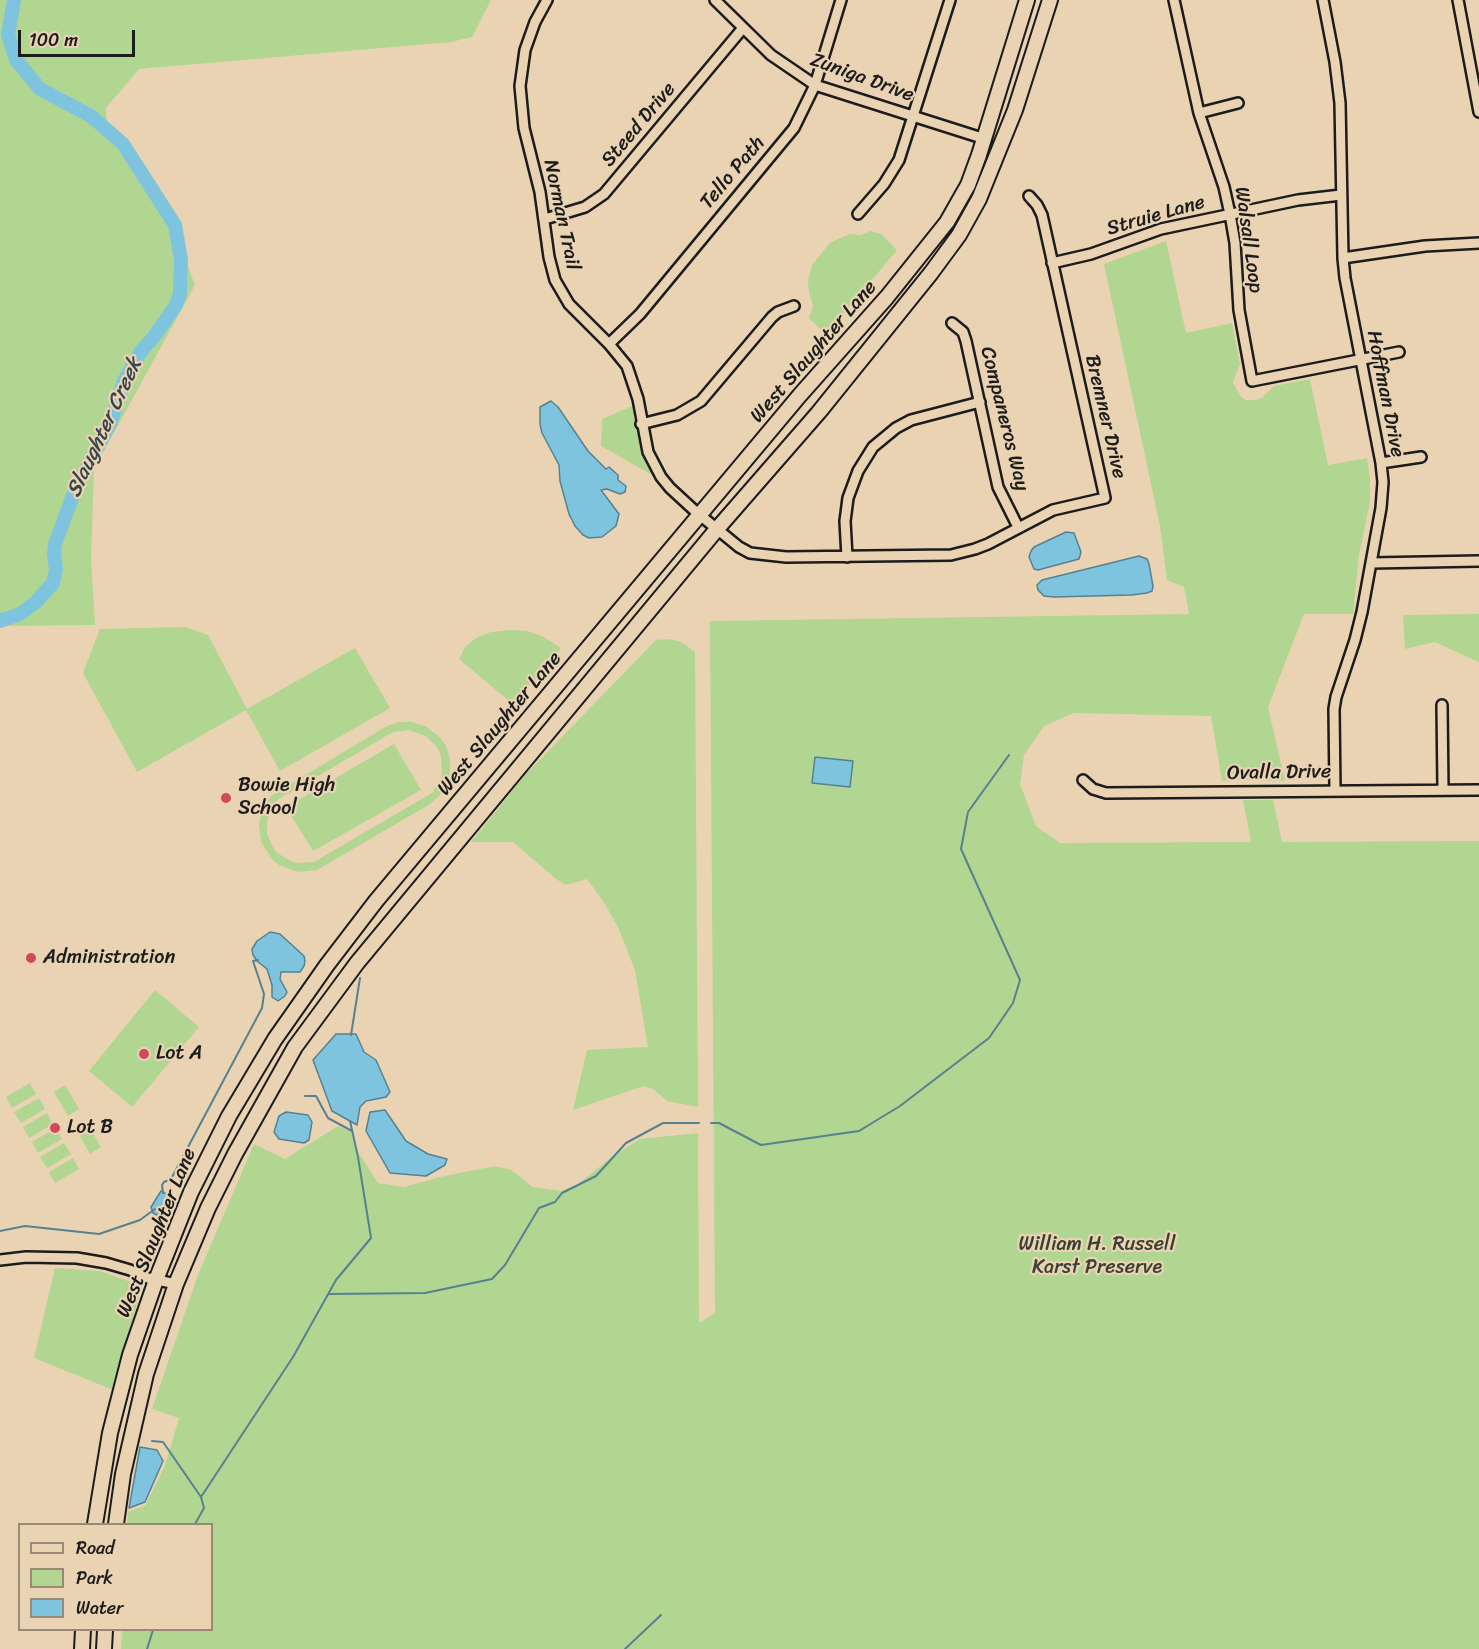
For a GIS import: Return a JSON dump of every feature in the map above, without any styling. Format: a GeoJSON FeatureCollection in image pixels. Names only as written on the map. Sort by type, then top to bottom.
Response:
{"type":"FeatureCollection","features":[{"type":"Feature","properties":{"kind":"main road","name":"West Slaughter Lane"},"geometry":{"type":"LineString","coordinates":[[95,1523],[110,1432],[130,1355],[156,1280],[191,1192],[229,1116],[275,1039],[376,901],[800,395],[893,290],[947,222],[958,204],[985,139],[1027,0]]}},
{"type":"Feature","properties":{"kind":"main road","name":"West Slaughter Lane"},"geometry":{"type":"LineString","coordinates":[[116,1523],[123,1474],[146,1374],[176,1284],[208,1208],[235,1154],[295,1047],[357,963],[717,529],[819,412],[959,235],[979,198],[1015,110],[1050,0]]}},
{"type":"Feature","properties":{"kind":"main road"},"geometry":{"type":"LineString","coordinates":[[893,290],[907,303]]}},
{"type":"Feature","properties":{"kind":"main road"},"geometry":{"type":"LineString","coordinates":[[340,950],[357,963]]}},
{"type":"Feature","properties":{"kind":"main road"},"geometry":{"type":"LineString","coordinates":[[82,1649],[83,1631]]}},
{"type":"Feature","properties":{"kind":"main road"},"geometry":{"type":"LineString","coordinates":[[104,1649],[105,1631]]}},
{"type":"Feature","properties":{"kind":"street","name":"Norman Trail"},"geometry":{"type":"LineString","coordinates":[[547,0],[535,22],[525,50],[520,86],[524,128],[540,192],[551,268],[561,291],[574,308],[627,366],[634,382],[648,452],[661,477],[670,488],[717,529]]}},
{"type":"Feature","properties":{"kind":"street","name":"Zuniga Drive"},"geometry":{"type":"LineString","coordinates":[[715,0],[784,66],[816,85],[985,139]]}},
{"type":"Feature","properties":{"kind":"street","name":"Tello Path"},"geometry":{"type":"LineString","coordinates":[[609,344],[640,314],[798,120],[816,85],[841,0]]}},
{"type":"Feature","properties":{"kind":"street"},"geometry":{"type":"LineString","coordinates":[[858,214],[895,168],[914,116],[950,0]]}},
{"type":"Feature","properties":{"kind":"street","name":"Walsall Loop"},"geometry":{"type":"LineString","coordinates":[[1174,0],[1199,113],[1224,187],[1230,214],[1235,243],[1239,309],[1252,381],[1360,360]]}},
{"type":"Feature","properties":{"kind":"street","name":"Hoffman Drive"},"geometry":{"type":"LineString","coordinates":[[1323,0],[1339,86],[1343,258],[1348,298],[1381,463],[1383,496],[1355,640],[1334,709],[1335,791]]}},
{"type":"Feature","properties":{"kind":"street"},"geometry":{"type":"LineString","coordinates":[[1458,0],[1479,112]]}},
{"type":"Feature","properties":{"kind":"street","name":"Steed Drive"},"geometry":{"type":"LineString","coordinates":[[545,219],[585,207],[604,194],[743,28]]}},
{"type":"Feature","properties":{"kind":"street"},"geometry":{"type":"LineString","coordinates":[[1467,47],[1479,45]]}},
{"type":"Feature","properties":{"kind":"street"},"geometry":{"type":"LineString","coordinates":[[1199,113],[1238,103]]}},
{"type":"Feature","properties":{"kind":"street","name":"Struie Lane"},"geometry":{"type":"LineString","coordinates":[[1052,262],[1091,254],[1150,232],[1298,200],[1341,195]]}},
{"type":"Feature","properties":{"kind":"street","name":"Bremner Drive"},"geometry":{"type":"LineString","coordinates":[[717,529],[739,547],[750,553],[761,555],[933,556],[962,553],[988,544],[1053,510],[1105,498],[1042,215],[1029,196]]}},
{"type":"Feature","properties":{"kind":"street"},"geometry":{"type":"LineString","coordinates":[[1343,258],[1425,246],[1479,243]]}},
{"type":"Feature","properties":{"kind":"street"},"geometry":{"type":"LineString","coordinates":[[641,424],[677,415],[701,401],[772,317],[794,306]]}},
{"type":"Feature","properties":{"kind":"street","name":"Companeros Way"},"geometry":{"type":"LineString","coordinates":[[952,323],[963,332],[966,340],[998,488],[1018,527]]}},
{"type":"Feature","properties":{"kind":"street"},"geometry":{"type":"LineString","coordinates":[[1360,360],[1399,352]]}},
{"type":"Feature","properties":{"kind":"street"},"geometry":{"type":"LineString","coordinates":[[847,557],[845,521],[848,498],[858,471],[873,447],[896,428],[911,420],[980,402]]}},
{"type":"Feature","properties":{"kind":"street"},"geometry":{"type":"LineString","coordinates":[[1381,463],[1421,457]]}},
{"type":"Feature","properties":{"kind":"street"},"geometry":{"type":"LineString","coordinates":[[1371,562],[1479,561]]}},
{"type":"Feature","properties":{"kind":"street"},"geometry":{"type":"LineString","coordinates":[[1442,705],[1443,790]]}},
{"type":"Feature","properties":{"kind":"street","name":"Ovalla Drive"},"geometry":{"type":"LineString","coordinates":[[1083,780],[1093,789],[1106,793],[1479,790]]}},
{"type":"Feature","properties":{"kind":"street"},"geometry":{"type":"LineString","coordinates":[[0,1260],[26,1257],[77,1258],[130,1270],[156,1280],[176,1284]]}},
{"type":"Feature","properties":{"kind":"green space"},"geometry":{"type":"Polygon","coordinates":[[[0,0],[491,0],[472,37],[451,42],[139,69],[106,108],[107,130],[170,220],[195,285],[94,469],[91,559],[95,625],[0,626],[0,0]]]}},
{"type":"Feature","properties":{"kind":"green space"},"geometry":{"type":"Polygon","coordinates":[[[871,231],[881,234],[897,250],[826,335],[809,318],[813,306],[808,281],[812,265],[830,243],[849,234],[860,235],[871,231]]]}},
{"type":"Feature","properties":{"kind":"green space","name":"William H. Russell Karst Preserve"},"geometry":{"type":"Polygon","coordinates":[[[1166,241],[1186,333],[1232,323],[1240,364],[1233,383],[1241,397],[1246,400],[1255,400],[1262,398],[1274,386],[1310,379],[1328,465],[1367,458],[1370,502],[1359,555],[1353,614],[1304,614],[1268,707],[1285,781],[1238,779],[1222,781],[1211,716],[1074,713],[1044,726],[1024,755],[1020,784],[1036,826],[1060,843],[1251,842],[1243,800],[1273,800],[1282,842],[1479,841],[1479,1649],[121,1649],[122,1631],[213,1631],[213,1523],[127,1523],[128,1512],[145,1506],[165,1466],[179,1418],[152,1409],[198,1275],[254,1144],[285,1159],[338,1126],[352,1132],[358,1152],[378,1183],[404,1187],[495,1166],[511,1170],[533,1187],[561,1191],[578,1184],[612,1157],[640,1139],[698,1133],[699,1323],[715,1313],[710,621],[1189,614],[1184,587],[1167,580],[1160,526],[1104,264],[1166,241]]]}},
{"type":"Feature","properties":{"kind":"green space"},"geometry":{"type":"Polygon","coordinates":[[[632,406],[640,449],[646,465],[654,476],[601,446],[602,419],[632,406]]]}},
{"type":"Feature","properties":{"kind":"green space"},"geometry":{"type":"Polygon","coordinates":[[[1479,614],[1479,662],[1435,642],[1405,649],[1403,615],[1479,614]]]}},
{"type":"Feature","properties":{"kind":"green space"},"geometry":{"type":"Polygon","coordinates":[[[185,627],[208,635],[247,709],[355,648],[390,708],[280,771],[246,710],[137,772],[83,673],[100,629],[185,627]]]}},
{"type":"Feature","properties":{"kind":"green space"},"geometry":{"type":"Polygon","coordinates":[[[527,631],[544,637],[561,648],[514,705],[459,659],[465,647],[476,638],[491,632],[527,631]]]}},
{"type":"Feature","properties":{"kind":"green space"},"geometry":{"type":"Polygon","coordinates":[[[670,639],[681,642],[695,652],[698,1107],[667,1101],[653,1089],[644,1086],[573,1110],[587,1050],[648,1047],[635,970],[618,927],[587,879],[566,885],[513,842],[471,842],[526,774],[656,640],[670,639]]]}},
{"type":"Feature","properties":{"kind":"green space"},"geometry":{"type":"Polygon","coordinates":[[[399,722],[412,722],[425,726],[440,737],[447,748],[450,760],[447,786],[430,804],[317,870],[298,872],[279,865],[272,859],[261,842],[259,824],[263,808],[272,795],[387,726],[399,722]],[[408,730],[393,732],[277,800],[270,810],[267,822],[267,834],[275,851],[296,863],[314,862],[432,793],[442,776],[441,756],[437,747],[426,736],[408,730]]]}},
{"type":"Feature","properties":{"kind":"green space"},"geometry":{"type":"Polygon","coordinates":[[[394,744],[421,790],[313,851],[286,807],[394,744]]]}},
{"type":"Feature","properties":{"kind":"green space","name":"Lot A"},"geometry":{"type":"Polygon","coordinates":[[[155,990],[199,1027],[132,1107],[89,1071],[155,990]]]}},
{"type":"Feature","properties":{"kind":"green space"},"geometry":{"type":"Polygon","coordinates":[[[30,1083],[36,1094],[12,1108],[6,1097],[30,1083]]]}},
{"type":"Feature","properties":{"kind":"green space"},"geometry":{"type":"Polygon","coordinates":[[[65,1085],[79,1109],[68,1116],[54,1092],[65,1085]]]}},
{"type":"Feature","properties":{"kind":"green space"},"geometry":{"type":"Polygon","coordinates":[[[39,1098],[45,1109],[21,1123],[14,1112],[39,1098]]]}},
{"type":"Feature","properties":{"kind":"green space"},"geometry":{"type":"Polygon","coordinates":[[[47,1113],[53,1124],[29,1138],[23,1127],[47,1113]]]}},
{"type":"Feature","properties":{"kind":"green space"},"geometry":{"type":"Polygon","coordinates":[[[87,1123],[101,1147],[90,1154],[76,1129],[87,1123]]]}},
{"type":"Feature","properties":{"kind":"green space"},"geometry":{"type":"Polygon","coordinates":[[[56,1128],[62,1139],[38,1153],[32,1142],[56,1128]]]}},
{"type":"Feature","properties":{"kind":"green space"},"geometry":{"type":"Polygon","coordinates":[[[64,1143],[71,1154],[47,1168],[40,1157],[64,1143]]]}},
{"type":"Feature","properties":{"kind":"green space"},"geometry":{"type":"Polygon","coordinates":[[[73,1158],[79,1169],[55,1183],[49,1172],[73,1158]]]}},
{"type":"Feature","properties":{"kind":"green space"},"geometry":{"type":"Polygon","coordinates":[[[55,1268],[100,1271],[142,1286],[113,1390],[34,1358],[55,1268]]]}},
{"type":"Feature","properties":{"kind":"water"},"geometry":{"type":"Polygon","coordinates":[[[551,401],[558,407],[588,451],[606,469],[609,467],[618,475],[618,480],[626,486],[625,492],[620,494],[607,489],[601,490],[619,514],[616,526],[602,537],[589,538],[583,535],[569,514],[560,481],[559,465],[542,433],[540,424],[540,407],[551,401]]]}},
{"type":"Feature","properties":{"kind":"water"},"geometry":{"type":"Polygon","coordinates":[[[1066,532],[1074,533],[1081,552],[1079,559],[1038,570],[1034,569],[1029,557],[1034,547],[1066,532]]]}},
{"type":"Feature","properties":{"kind":"water"},"geometry":{"type":"Polygon","coordinates":[[[1139,556],[1147,559],[1149,564],[1153,586],[1152,591],[1147,593],[1054,597],[1044,596],[1038,590],[1037,585],[1042,580],[1139,556]]]}},
{"type":"Feature","properties":{"kind":"water"},"geometry":{"type":"Polygon","coordinates":[[[815,757],[853,761],[850,787],[812,783],[815,757]]]}},
{"type":"Feature","properties":{"kind":"water"},"geometry":{"type":"Polygon","coordinates":[[[270,932],[280,934],[304,956],[305,961],[300,972],[281,972],[280,979],[287,992],[278,1001],[272,997],[272,985],[267,969],[257,961],[252,949],[257,941],[270,932]]]}},
{"type":"Feature","properties":{"kind":"water"},"geometry":{"type":"Polygon","coordinates":[[[336,1034],[356,1034],[364,1052],[376,1060],[390,1092],[386,1097],[366,1101],[360,1107],[357,1125],[332,1111],[313,1060],[336,1034]]]}},
{"type":"Feature","properties":{"kind":"water"},"geometry":{"type":"Polygon","coordinates":[[[385,1110],[406,1141],[428,1154],[447,1159],[445,1165],[426,1176],[390,1173],[366,1131],[370,1112],[385,1110]]]}},
{"type":"Feature","properties":{"kind":"water"},"geometry":{"type":"Polygon","coordinates":[[[286,1112],[308,1115],[312,1122],[309,1140],[304,1143],[279,1139],[274,1132],[279,1116],[286,1112]]]}},
{"type":"Feature","properties":{"kind":"water"},"geometry":{"type":"Polygon","coordinates":[[[161,1191],[171,1197],[164,1215],[157,1215],[153,1213],[151,1207],[161,1191]]]}},
{"type":"Feature","properties":{"kind":"water"},"geometry":{"type":"Polygon","coordinates":[[[140,1447],[157,1450],[163,1461],[145,1502],[129,1508],[140,1447]]]}},
{"type":"Feature","properties":{"kind":"waterway","name":"Slaughter Creek"},"geometry":{"type":"LineString","coordinates":[[0,621],[20,614],[36,602],[53,583],[56,570],[55,544],[77,485],[111,422],[124,381],[141,351],[176,305],[180,293],[181,260],[175,225],[123,144],[91,116],[40,89],[16,60],[8,35],[14,0]]}},
{"type":"Feature","properties":{"kind":"waterway"},"geometry":{"type":"LineString","coordinates":[[711,1123],[719,1123],[761,1145],[859,1131],[900,1106],[989,1038],[1013,1003],[1020,980],[961,849],[968,812],[1009,755]]}},
{"type":"Feature","properties":{"kind":"waterway"},"geometry":{"type":"LineString","coordinates":[[163,1193],[162,1185],[171,1179],[262,1008],[264,994],[253,961],[258,960]]}},
{"type":"Feature","properties":{"kind":"waterway"},"geometry":{"type":"LineString","coordinates":[[351,1035],[360,978]]}},
{"type":"Feature","properties":{"kind":"waterway"},"geometry":{"type":"LineString","coordinates":[[305,1096],[316,1096],[328,1118],[352,1131]]}},
{"type":"Feature","properties":{"kind":"waterway"},"geometry":{"type":"LineString","coordinates":[[196,1523],[204,1508],[201,1497],[293,1357],[336,1280],[371,1238],[350,1121]]}},
{"type":"Feature","properties":{"kind":"waterway"},"geometry":{"type":"LineString","coordinates":[[329,1294],[425,1293],[492,1279],[505,1265],[539,1208],[555,1202],[562,1193],[596,1176],[626,1143],[663,1123],[699,1123]]}},
{"type":"Feature","properties":{"kind":"waterway"},"geometry":{"type":"LineString","coordinates":[[0,1231],[25,1226],[99,1234],[140,1220],[155,1209]]}},
{"type":"Feature","properties":{"kind":"waterway"},"geometry":{"type":"LineString","coordinates":[[152,1441],[163,1442],[201,1497]]}},
{"type":"Feature","properties":{"kind":"waterway"},"geometry":{"type":"LineString","coordinates":[[625,1649],[661,1615]]}},
{"type":"Feature","properties":{"kind":"waterway"},"geometry":{"type":"LineString","coordinates":[[147,1649],[153,1631]]}},
{"type":"Feature","properties":{"kind":"place","name":"Bowie High School"},"geometry":{"type":"Point","coordinates":[226,798]}},
{"type":"Feature","properties":{"kind":"place","name":"Administration"},"geometry":{"type":"Point","coordinates":[31,958]}},
{"type":"Feature","properties":{"kind":"place","name":"Lot A"},"geometry":{"type":"Point","coordinates":[144,1054]}},
{"type":"Feature","properties":{"kind":"place","name":"Lot B"},"geometry":{"type":"Point","coordinates":[55,1128]}}]}
